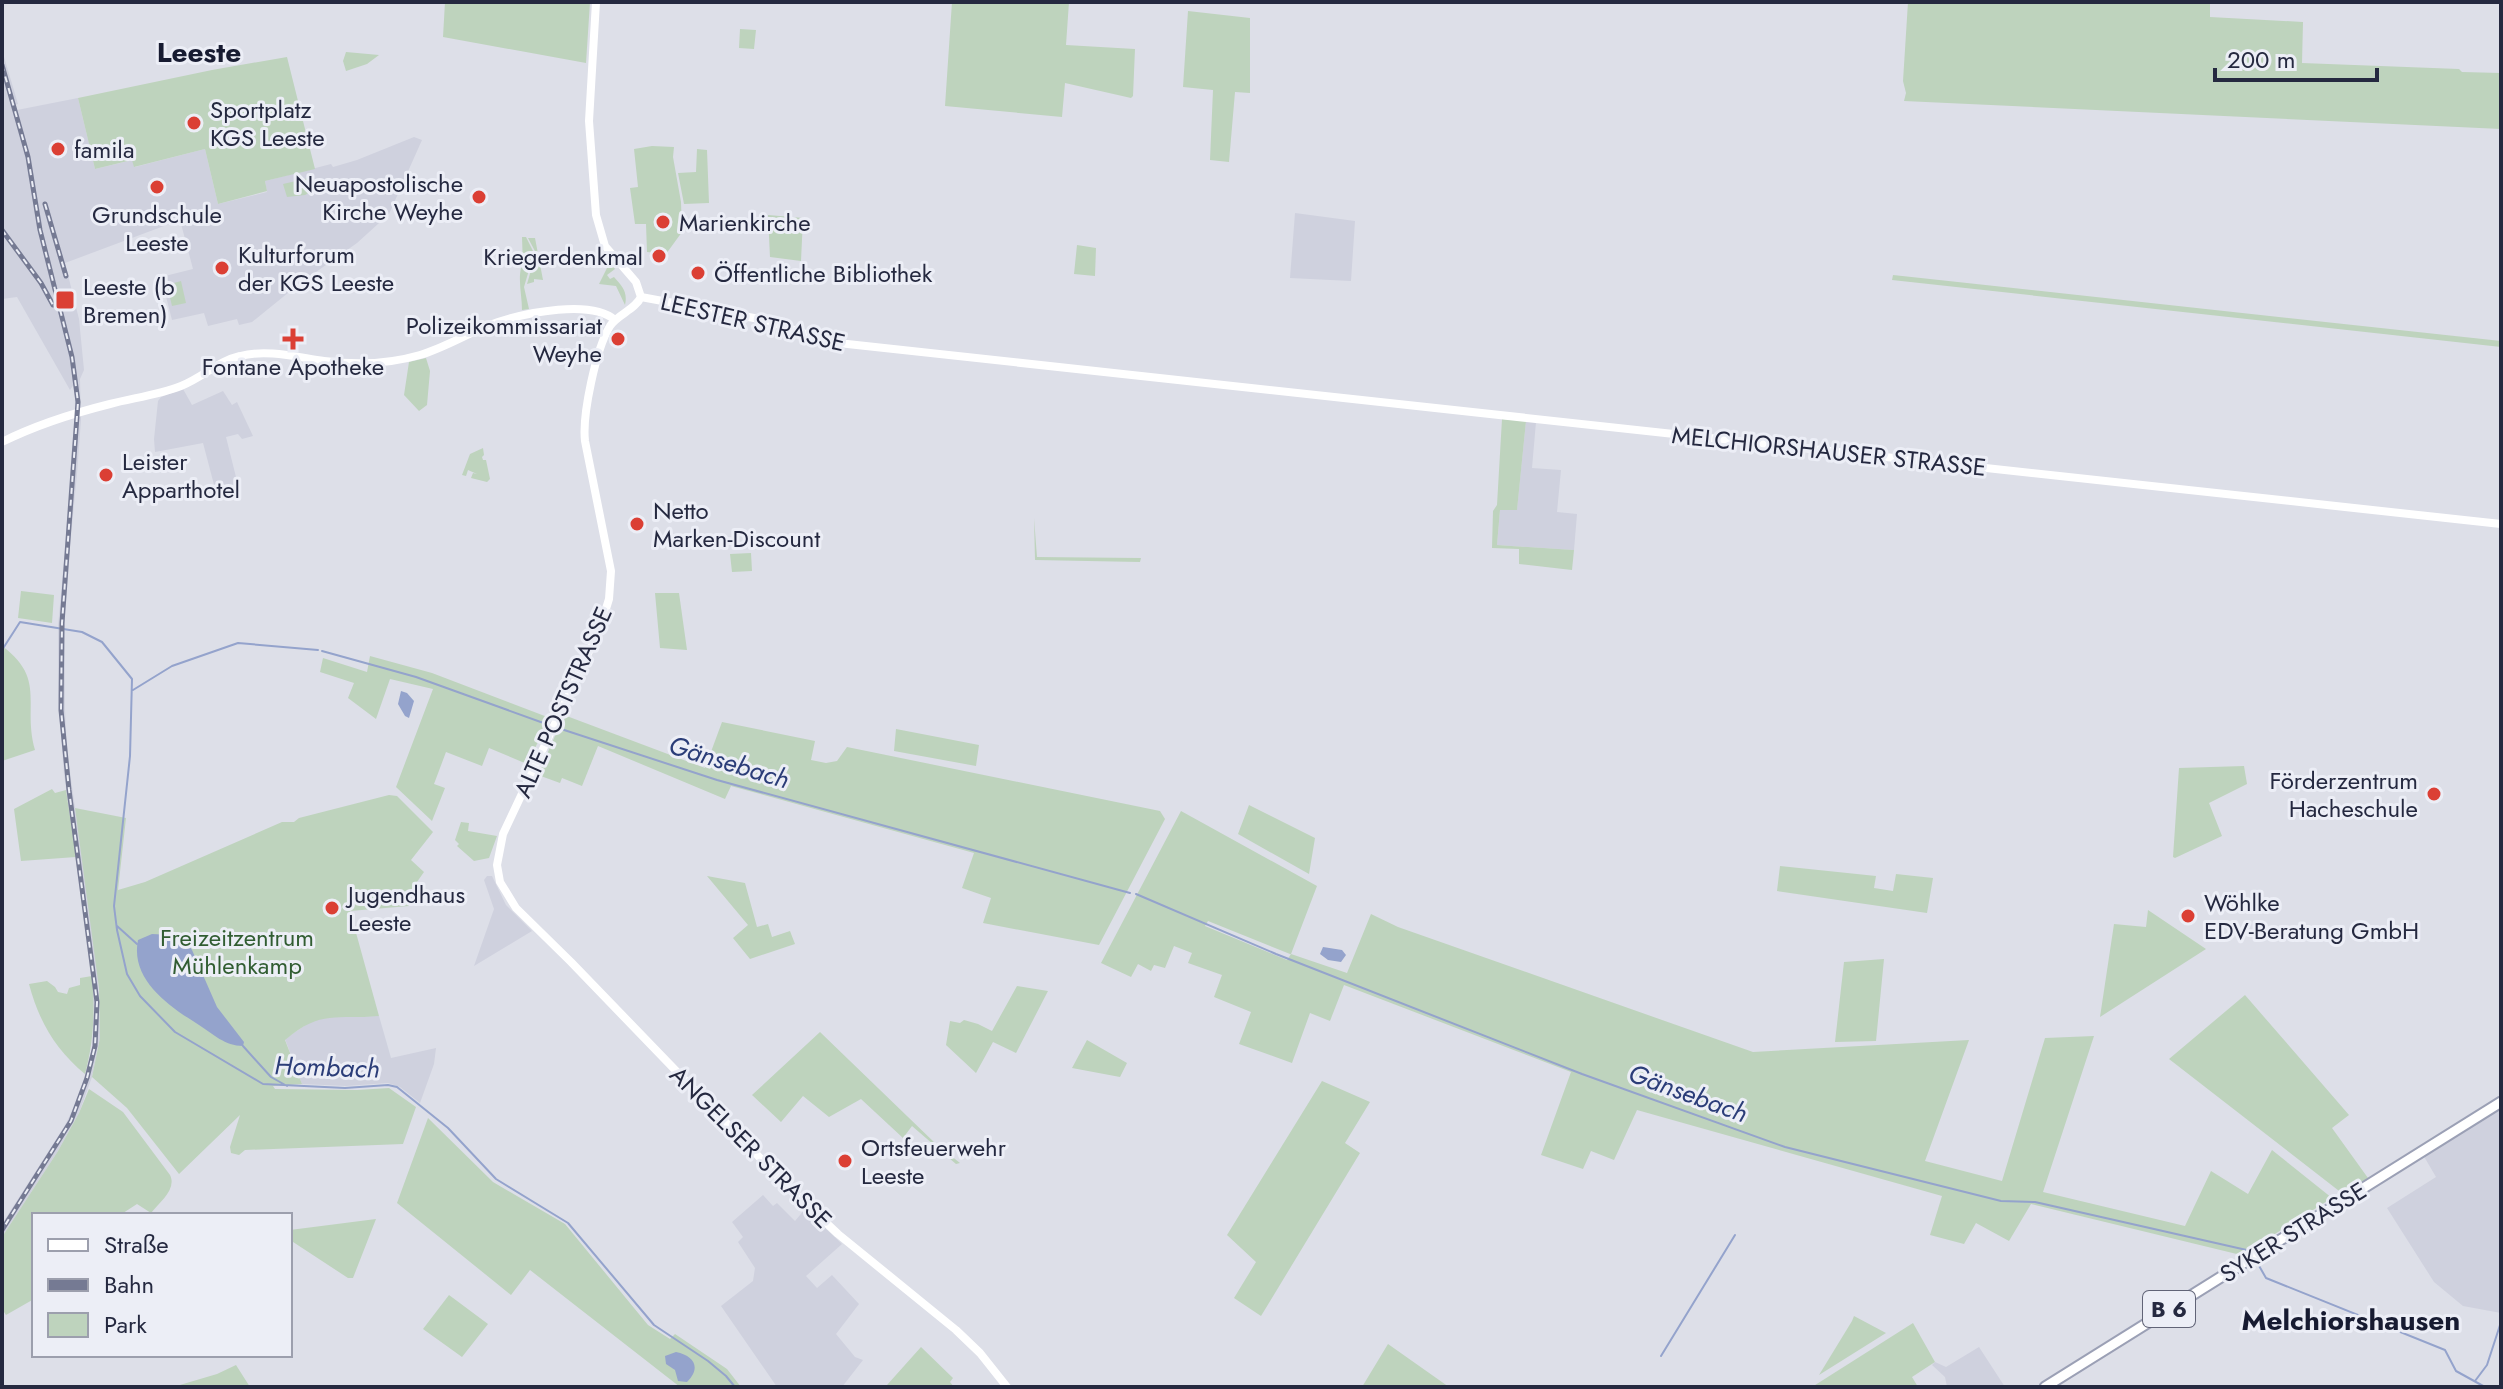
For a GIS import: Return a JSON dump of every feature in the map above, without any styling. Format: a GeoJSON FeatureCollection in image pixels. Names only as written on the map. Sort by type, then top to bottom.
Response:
{"type":"FeatureCollection","features":[{"type":"Feature","properties":{"kind":"main road","name":"SYKER STRASSE"},"geometry":{"type":"LineString","coordinates":[[2045,1387],[2501,1102]]}},
{"type":"Feature","properties":{"kind":"street"},"geometry":{"type":"LineString","coordinates":[[596,2],[589,121],[598,229],[605,246],[636,282],[641,297]]}},
{"type":"Feature","properties":{"kind":"street","name":"LEESTER STRASSE"},"geometry":{"type":"LineString","coordinates":[[615,320],[635,306],[641,297],[765,320],[829,342],[1157,377]]}},
{"type":"Feature","properties":{"kind":"street"},"geometry":{"type":"LineString","coordinates":[[2,442],[78,412],[178,387],[239,356],[260,353],[343,363],[372,363],[417,356],[495,323],[540,313],[571,309],[597,311],[615,320]]}},
{"type":"Feature","properties":{"kind":"street","name":"ALTE POSTSTRASSE"},"geometry":{"type":"LineString","coordinates":[[506,895],[497,865],[503,834],[600,628],[609,599],[611,571],[584,430],[594,375],[606,336],[615,320]]}},
{"type":"Feature","properties":{"kind":"street","name":"MELCHIORSHAUSER STRASSE"},"geometry":{"type":"LineString","coordinates":[[1157,377],[2501,524]]}},
{"type":"Feature","properties":{"kind":"street","name":"ANGELSER STRASSE"},"geometry":{"type":"LineString","coordinates":[[506,895],[782,1181],[838,1234],[956,1330],[980,1353],[1007,1387]]}},
{"type":"Feature","properties":{"kind":"shaded area"},"geometry":{"type":"Polygon","coordinates":[[[2,50],[18,104],[15,105],[17,110],[78,98],[95,169],[133,160],[135,167],[205,149],[218,204],[267,192],[265,181],[357,160],[414,137],[422,140],[389,214],[357,243],[252,322],[239,325],[237,319],[208,326],[204,313],[172,320],[161,277],[193,269],[180,220],[65,263],[79,319],[84,370],[80,379],[81,420],[65,597],[65,709],[67,751],[98,971],[100,1038],[92,1077],[79,1113],[2,1237],[2,1224],[64,1127],[79,1097],[92,1049],[94,1023],[92,976],[64,774],[58,695],[58,626],[74,455],[74,384],[70,390],[17,297],[2,299],[2,50]]]}},
{"type":"Feature","properties":{"kind":"shaded area"},"geometry":{"type":"Polygon","coordinates":[[[1295,213],[1355,221],[1351,281],[1290,278],[1295,213]]]}},
{"type":"Feature","properties":{"kind":"shaded area"},"geometry":{"type":"Polygon","coordinates":[[[183,389],[192,405],[223,391],[232,405],[237,402],[253,436],[242,439],[238,434],[226,437],[238,485],[224,496],[217,496],[203,443],[155,452],[158,401],[183,389]]]}},
{"type":"Feature","properties":{"kind":"shaded area"},"geometry":{"type":"Polygon","coordinates":[[[1526,421],[1536,422],[1532,468],[1561,470],[1557,512],[1577,514],[1574,550],[1497,545],[1500,510],[1517,509],[1526,421]]]}},
{"type":"Feature","properties":{"kind":"shaded area"},"geometry":{"type":"Polygon","coordinates":[[[492,876],[506,905],[532,931],[474,966],[494,909],[484,880],[492,876]]]}},
{"type":"Feature","properties":{"kind":"shaded area"},"geometry":{"type":"Polygon","coordinates":[[[379,1016],[391,1058],[436,1048],[434,1064],[420,1103],[400,1087],[388,1083],[346,1086],[302,1084],[285,1039],[313,1020],[379,1016]]]}},
{"type":"Feature","properties":{"kind":"shaded area"},"geometry":{"type":"Polygon","coordinates":[[[2501,1096],[2501,1313],[2463,1306],[2434,1282],[2387,1208],[2436,1177],[2419,1148],[2501,1096]]]}},
{"type":"Feature","properties":{"kind":"shaded area"},"geometry":{"type":"Polygon","coordinates":[[[763,1195],[773,1206],[777,1203],[795,1221],[805,1209],[842,1244],[806,1276],[817,1288],[832,1275],[859,1304],[836,1334],[855,1357],[863,1360],[842,1387],[777,1387],[721,1306],[753,1281],[755,1268],[738,1242],[743,1237],[732,1222],[763,1195]]]}},
{"type":"Feature","properties":{"kind":"shaded area"},"geometry":{"type":"Polygon","coordinates":[[[1979,1347],[2005,1387],[1947,1387],[1945,1377],[1932,1365],[1935,1362],[1946,1367],[1979,1347]]]}},
{"type":"Feature","properties":{"kind":"green space"},"geometry":{"type":"Polygon","coordinates":[[[445,2],[590,2],[586,63],[443,37],[445,2]]]}},
{"type":"Feature","properties":{"kind":"green space"},"geometry":{"type":"Polygon","coordinates":[[[952,2],[1069,2],[1066,45],[1135,49],[1133,96],[1065,83],[1062,117],[945,106],[952,2]]]}},
{"type":"Feature","properties":{"kind":"green space"},"geometry":{"type":"Polygon","coordinates":[[[1908,2],[2210,2],[2210,17],[2303,22],[2302,63],[2501,73],[2501,129],[1904,101],[1908,2]]]}},
{"type":"Feature","properties":{"kind":"green space"},"geometry":{"type":"Polygon","coordinates":[[[1188,11],[1250,18],[1250,93],[1235,92],[1229,162],[1210,160],[1213,90],[1183,87],[1188,11]]]}},
{"type":"Feature","properties":{"kind":"green space"},"geometry":{"type":"Polygon","coordinates":[[[740,29],[756,30],[754,49],[739,48],[740,29]]]}},
{"type":"Feature","properties":{"kind":"green space"},"geometry":{"type":"Polygon","coordinates":[[[346,52],[379,55],[367,64],[346,71],[343,61],[346,52]]]}},
{"type":"Feature","properties":{"kind":"green space","name":"Sportplatz KGS Leeste"},"geometry":{"type":"Polygon","coordinates":[[[287,57],[315,169],[265,181],[267,191],[218,204],[205,149],[134,167],[132,160],[95,169],[78,98],[287,57]]]}},
{"type":"Feature","properties":{"kind":"green space"},"geometry":{"type":"Polygon","coordinates":[[[674,147],[682,232],[666,254],[647,252],[646,224],[635,224],[630,188],[638,187],[634,149],[674,147]]]}},
{"type":"Feature","properties":{"kind":"green space"},"geometry":{"type":"Polygon","coordinates":[[[697,149],[707,150],[709,203],[684,204],[678,173],[696,172],[697,149]]]}},
{"type":"Feature","properties":{"kind":"green space"},"geometry":{"type":"Polygon","coordinates":[[[309,178],[312,191],[287,197],[283,184],[309,178]]]}},
{"type":"Feature","properties":{"kind":"green space"},"geometry":{"type":"Polygon","coordinates":[[[768,215],[803,218],[801,261],[770,257],[768,215]]]}},
{"type":"Feature","properties":{"kind":"green space"},"geometry":{"type":"Polygon","coordinates":[[[522,237],[526,237],[534,253],[524,287],[529,309],[522,310],[520,278],[523,267],[522,237]]]}},
{"type":"Feature","properties":{"kind":"green space"},"geometry":{"type":"Polygon","coordinates":[[[528,238],[535,238],[543,280],[534,279],[534,282],[527,284],[536,253],[528,238]]]}},
{"type":"Feature","properties":{"kind":"green space"},"geometry":{"type":"Polygon","coordinates":[[[1077,245],[1096,248],[1095,276],[1074,274],[1077,245]]]}},
{"type":"Feature","properties":{"kind":"green space"},"geometry":{"type":"Polygon","coordinates":[[[610,262],[615,269],[607,275],[610,279],[614,277],[622,286],[625,305],[616,286],[599,284],[610,262]]]}},
{"type":"Feature","properties":{"kind":"green space"},"geometry":{"type":"Polygon","coordinates":[[[1893,275],[2501,341],[2501,347],[1892,280],[1893,275]]]}},
{"type":"Feature","properties":{"kind":"green space"},"geometry":{"type":"Polygon","coordinates":[[[181,281],[186,303],[172,306],[167,285],[181,281]]]}},
{"type":"Feature","properties":{"kind":"green space"},"geometry":{"type":"Polygon","coordinates":[[[426,358],[430,371],[427,405],[419,411],[404,395],[409,362],[426,358]]]}},
{"type":"Feature","properties":{"kind":"green space"},"geometry":{"type":"Polygon","coordinates":[[[1502,419],[1526,421],[1517,510],[1500,510],[1497,545],[1574,550],[1572,570],[1519,564],[1519,549],[1492,548],[1502,419]]]}},
{"type":"Feature","properties":{"kind":"green space"},"geometry":{"type":"Polygon","coordinates":[[[483,448],[482,457],[486,460],[490,479],[487,482],[471,478],[473,473],[477,474],[468,470],[466,476],[462,475],[470,454],[483,448]]]}},
{"type":"Feature","properties":{"kind":"green space"},"geometry":{"type":"Polygon","coordinates":[[[1034,518],[1037,557],[1141,558],[1140,562],[1035,560],[1034,518]]]}},
{"type":"Feature","properties":{"kind":"green space"},"geometry":{"type":"Polygon","coordinates":[[[751,553],[752,571],[732,572],[730,554],[751,553]]]}},
{"type":"Feature","properties":{"kind":"green space"},"geometry":{"type":"Polygon","coordinates":[[[21,591],[54,595],[52,623],[18,618],[21,591]]]}},
{"type":"Feature","properties":{"kind":"green space"},"geometry":{"type":"Polygon","coordinates":[[[655,593],[679,593],[687,650],[660,648],[655,593]]]}},
{"type":"Feature","properties":{"kind":"green space"},"geometry":{"type":"Polygon","coordinates":[[[2,646],[16,658],[29,682],[35,750],[2,761],[2,646]]]}},
{"type":"Feature","properties":{"kind":"green space"},"geometry":{"type":"Polygon","coordinates":[[[370,656],[432,673],[550,718],[527,764],[489,748],[482,766],[446,752],[434,784],[445,788],[432,821],[396,787],[433,689],[390,679],[376,719],[348,698],[354,683],[320,672],[323,658],[367,672],[370,656]]]}},
{"type":"Feature","properties":{"kind":"green space"},"geometry":{"type":"Polygon","coordinates":[[[564,715],[705,768],[722,722],[815,741],[811,760],[826,763],[837,761],[847,747],[1160,811],[1165,819],[1099,945],[983,923],[991,898],[962,888],[974,853],[731,786],[725,799],[598,746],[582,786],[562,778],[560,783],[538,775],[564,715]]]}},
{"type":"Feature","properties":{"kind":"green space"},"geometry":{"type":"Polygon","coordinates":[[[896,729],[979,745],[976,766],[894,751],[896,729]]]}},
{"type":"Feature","properties":{"kind":"green space"},"geometry":{"type":"Polygon","coordinates":[[[2244,766],[2247,784],[2209,803],[2222,836],[2173,857],[2179,768],[2244,766]]]}},
{"type":"Feature","properties":{"kind":"green space"},"geometry":{"type":"Polygon","coordinates":[[[52,789],[55,793],[66,790],[76,857],[21,861],[14,809],[52,789]]]}},
{"type":"Feature","properties":{"kind":"green space","name":"Freizeitzentrum Mühlenkamp"},"geometry":{"type":"Polygon","coordinates":[[[389,795],[397,796],[433,832],[411,860],[424,872],[412,889],[409,906],[350,911],[379,1016],[330,1018],[298,1030],[285,1040],[302,1084],[273,1086],[275,1089],[389,1088],[416,1107],[403,1144],[245,1150],[239,1155],[231,1153],[230,1147],[240,1115],[179,1174],[127,1108],[92,1077],[100,1038],[99,988],[75,808],[126,818],[118,890],[145,882],[282,822],[294,822],[299,818],[389,795]]]}},
{"type":"Feature","properties":{"kind":"green space"},"geometry":{"type":"Polygon","coordinates":[[[1249,805],[1315,838],[1309,874],[1238,834],[1249,805]]]}},
{"type":"Feature","properties":{"kind":"green space"},"geometry":{"type":"Polygon","coordinates":[[[1181,811],[1317,886],[1291,954],[1347,973],[1371,914],[1398,927],[1753,1052],[1969,1040],[1925,1161],[2002,1181],[2045,1038],[2094,1036],[2043,1192],[2185,1226],[2211,1171],[2248,1194],[2272,1150],[2332,1198],[2245,1256],[2031,1204],[2009,1241],[1976,1223],[1964,1244],[1930,1235],[1942,1196],[1637,1110],[1614,1160],[1591,1151],[1583,1169],[1541,1155],[1571,1072],[1344,985],[1330,1021],[1310,1013],[1292,1063],[1239,1044],[1251,1012],[1214,997],[1222,975],[1188,963],[1192,953],[1174,946],[1165,968],[1154,965],[1151,971],[1138,964],[1131,977],[1101,963],[1181,811]],[[1208,921],[1205,926],[1287,960],[1291,954],[1208,921]]]}},
{"type":"Feature","properties":{"kind":"green space"},"geometry":{"type":"Polygon","coordinates":[[[461,822],[469,823],[468,831],[497,836],[489,858],[474,861],[457,846],[459,844],[455,840],[461,822]]]}},
{"type":"Feature","properties":{"kind":"green space"},"geometry":{"type":"Polygon","coordinates":[[[1780,866],[1876,876],[1874,888],[1893,891],[1896,874],[1933,878],[1927,913],[1777,891],[1780,866]]]}},
{"type":"Feature","properties":{"kind":"green space"},"geometry":{"type":"Polygon","coordinates":[[[707,876],[745,883],[757,927],[768,924],[772,937],[790,931],[795,944],[750,959],[733,938],[748,925],[707,876]]]}},
{"type":"Feature","properties":{"kind":"green space"},"geometry":{"type":"Polygon","coordinates":[[[2148,910],[2206,949],[2100,1017],[2114,924],[2146,927],[2148,910]]]}},
{"type":"Feature","properties":{"kind":"green space"},"geometry":{"type":"Polygon","coordinates":[[[1884,959],[1876,1041],[1835,1042],[1844,962],[1884,959]]]}},
{"type":"Feature","properties":{"kind":"green space"},"geometry":{"type":"Polygon","coordinates":[[[92,976],[93,1025],[85,1074],[65,1055],[50,1034],[29,984],[47,981],[58,992],[67,994],[69,988],[80,985],[80,978],[92,976]]]}},
{"type":"Feature","properties":{"kind":"green space"},"geometry":{"type":"Polygon","coordinates":[[[1017,986],[1048,991],[1016,1053],[993,1042],[976,1073],[946,1045],[950,1021],[960,1023],[964,1020],[992,1031],[1017,986]]]}},
{"type":"Feature","properties":{"kind":"green space"},"geometry":{"type":"Polygon","coordinates":[[[2245,995],[2349,1115],[2332,1128],[2368,1178],[2343,1194],[2169,1059],[2245,995]]]}},
{"type":"Feature","properties":{"kind":"green space"},"geometry":{"type":"Polygon","coordinates":[[[820,1032],[936,1144],[960,1163],[956,1164],[912,1126],[903,1138],[861,1099],[829,1117],[803,1096],[781,1122],[752,1095],[820,1032]]]}},
{"type":"Feature","properties":{"kind":"green space"},"geometry":{"type":"Polygon","coordinates":[[[1087,1040],[1127,1063],[1120,1077],[1072,1068],[1087,1040]]]}},
{"type":"Feature","properties":{"kind":"green space"},"geometry":{"type":"Polygon","coordinates":[[[1322,1081],[1370,1102],[1345,1143],[1360,1153],[1261,1316],[1234,1298],[1256,1262],[1227,1235],[1322,1081]]]}},
{"type":"Feature","properties":{"kind":"green space"},"geometry":{"type":"Polygon","coordinates":[[[89,1089],[123,1112],[170,1175],[171,1185],[151,1213],[137,1204],[123,1213],[32,1213],[32,1300],[6,1315],[2,1309],[2,1237],[79,1113],[89,1089]]]}},
{"type":"Feature","properties":{"kind":"green space"},"geometry":{"type":"Polygon","coordinates":[[[428,1118],[493,1182],[565,1224],[648,1325],[670,1339],[675,1334],[727,1369],[741,1387],[680,1387],[530,1270],[511,1295],[397,1203],[428,1118]]]}},
{"type":"Feature","properties":{"kind":"green space"},"geometry":{"type":"Polygon","coordinates":[[[376,1219],[353,1278],[348,1278],[292,1241],[292,1230],[376,1219]]]}},
{"type":"Feature","properties":{"kind":"green space"},"geometry":{"type":"Polygon","coordinates":[[[449,1295],[488,1324],[462,1357],[423,1329],[449,1295]]]}},
{"type":"Feature","properties":{"kind":"green space"},"geometry":{"type":"Polygon","coordinates":[[[1854,1316],[1886,1333],[1819,1375],[1852,1321],[1854,1316]]]}},
{"type":"Feature","properties":{"kind":"green space"},"geometry":{"type":"Polygon","coordinates":[[[1913,1323],[1935,1362],[1912,1377],[1918,1387],[1812,1387],[1913,1323]]]}},
{"type":"Feature","properties":{"kind":"green space"},"geometry":{"type":"Polygon","coordinates":[[[1388,1344],[1449,1387],[1362,1387],[1388,1344]]]}},
{"type":"Feature","properties":{"kind":"green space"},"geometry":{"type":"Polygon","coordinates":[[[921,1347],[953,1378],[950,1382],[954,1387],[887,1385],[921,1347]]]}},
{"type":"Feature","properties":{"kind":"green space"},"geometry":{"type":"Polygon","coordinates":[[[236,1365],[250,1387],[173,1387],[217,1374],[236,1365]]]}},
{"type":"Feature","properties":{"kind":"water"},"geometry":{"type":"Polygon","coordinates":[[[401,691],[414,701],[409,718],[398,704],[401,691]]]}},
{"type":"Feature","properties":{"kind":"water"},"geometry":{"type":"Polygon","coordinates":[[[152,934],[172,935],[187,943],[217,1007],[244,1042],[243,1046],[220,1039],[154,990],[140,967],[137,954],[138,940],[152,934]]]}},
{"type":"Feature","properties":{"kind":"water"},"geometry":{"type":"Polygon","coordinates":[[[1323,947],[1342,950],[1346,955],[1341,962],[1328,960],[1320,954],[1323,947]]]}},
{"type":"Feature","properties":{"kind":"water"},"geometry":{"type":"Polygon","coordinates":[[[676,1352],[688,1356],[694,1363],[694,1372],[687,1382],[678,1381],[675,1370],[666,1364],[665,1356],[676,1352]]]}},
{"type":"Feature","properties":{"kind":"waterway","name":"Hombach"},"geometry":{"type":"LineString","coordinates":[[2,650],[20,622],[82,632],[102,642],[132,679],[130,756],[114,906],[127,974],[140,996],[175,1032],[263,1084],[397,1087],[448,1128],[496,1179],[568,1223],[654,1325],[708,1361],[735,1387]]}},
{"type":"Feature","properties":{"kind":"waterway","name":"Gänsebach"},"geometry":{"type":"LineString","coordinates":[[133,690],[172,666],[238,643],[318,650]]}},
{"type":"Feature","properties":{"kind":"waterway","name":"Gänsebach"},"geometry":{"type":"LineString","coordinates":[[322,651],[416,677],[549,725]]}},
{"type":"Feature","properties":{"kind":"waterway","name":"Gänsebach"},"geometry":{"type":"LineString","coordinates":[[555,727],[717,780],[1130,893]]}},
{"type":"Feature","properties":{"kind":"waterway","name":"Gänsebach"},"geometry":{"type":"LineString","coordinates":[[1136,894],[1276,954],[1582,1074],[1785,1147],[2001,1201],[2035,1202],[2251,1251]]}},
{"type":"Feature","properties":{"kind":"waterway"},"geometry":{"type":"LineString","coordinates":[[117,926],[137,944]]}},
{"type":"Feature","properties":{"kind":"waterway"},"geometry":{"type":"LineString","coordinates":[[243,1046],[271,1077],[287,1086]]}},
{"type":"Feature","properties":{"kind":"waterway"},"geometry":{"type":"LineString","coordinates":[[1661,1356],[1735,1235]]}},
{"type":"Feature","properties":{"kind":"waterway","name":"Gänsebach"},"geometry":{"type":"LineString","coordinates":[[2258,1264],[2266,1278],[2445,1350],[2456,1371],[2485,1387]]}},
{"type":"Feature","properties":{"kind":"waterway"},"geometry":{"type":"LineString","coordinates":[[2475,1381],[2487,1365],[2501,1322]]}},
{"type":"Feature","properties":{"kind":"railway"},"geometry":{"type":"LineString","coordinates":[[2,65],[28,157],[40,230],[72,357],[78,402],[62,623],[61,710],[97,1002],[95,1046],[71,1121],[2,1230]]}},
{"type":"Feature","properties":{"kind":"railway"},"geometry":{"type":"LineString","coordinates":[[45,204],[66,276]]}},
{"type":"Feature","properties":{"kind":"railway"},"geometry":{"type":"LineString","coordinates":[[2,230],[41,283],[53,305]]}},
{"type":"Feature","properties":{"kind":"place","name":"Sportplatz KGS Leeste"},"geometry":{"type":"Point","coordinates":[194,123]}},
{"type":"Feature","properties":{"kind":"place","name":"famila"},"geometry":{"type":"Point","coordinates":[58,149]}},
{"type":"Feature","properties":{"kind":"place","name":"Grundschule Leeste"},"geometry":{"type":"Point","coordinates":[157,187]}},
{"type":"Feature","properties":{"kind":"place","name":"Neuapostolische Kirche Weyhe"},"geometry":{"type":"Point","coordinates":[479,197]}},
{"type":"Feature","properties":{"kind":"place","name":"Marienkirche"},"geometry":{"type":"Point","coordinates":[663,222]}},
{"type":"Feature","properties":{"kind":"place","name":"Kriegerdenkmal"},"geometry":{"type":"Point","coordinates":[659,256]}},
{"type":"Feature","properties":{"kind":"place","name":"Kulturforum der KGS Leeste"},"geometry":{"type":"Point","coordinates":[222,268]}},
{"type":"Feature","properties":{"kind":"place","name":"Öffentliche Bibliothek"},"geometry":{"type":"Point","coordinates":[698,273]}},
{"type":"Feature","properties":{"kind":"place","name":"Leeste (b Bremen)"},"geometry":{"type":"Point","coordinates":[65,300]}},
{"type":"Feature","properties":{"kind":"place","name":"Fontane Apotheke"},"geometry":{"type":"Point","coordinates":[293,339]}},
{"type":"Feature","properties":{"kind":"place","name":"Polizeikommissariat Weyhe"},"geometry":{"type":"Point","coordinates":[618,339]}},
{"type":"Feature","properties":{"kind":"place","name":"Leister Apparthotel"},"geometry":{"type":"Point","coordinates":[106,475]}},
{"type":"Feature","properties":{"kind":"place","name":"Netto Marken-Discount"},"geometry":{"type":"Point","coordinates":[637,524]}},
{"type":"Feature","properties":{"kind":"place","name":"Förderzentrum Hacheschule"},"geometry":{"type":"Point","coordinates":[2434,794]}},
{"type":"Feature","properties":{"kind":"place","name":"Jugendhaus Leeste"},"geometry":{"type":"Point","coordinates":[332,908]}},
{"type":"Feature","properties":{"kind":"place","name":"Wöhlke EDV-Beratung GmbH"},"geometry":{"type":"Point","coordinates":[2188,916]}},
{"type":"Feature","properties":{"kind":"place","name":"Ortsfeuerwehr Leeste"},"geometry":{"type":"Point","coordinates":[845,1161]}},
{"type":"Feature","properties":{"kind":"district","name":"Leeste"},"geometry":{"type":"Point","coordinates":[199,52]}},
{"type":"Feature","properties":{"kind":"district","name":"Melchiorshausen"},"geometry":{"type":"Point","coordinates":[2351,1320]}}]}
